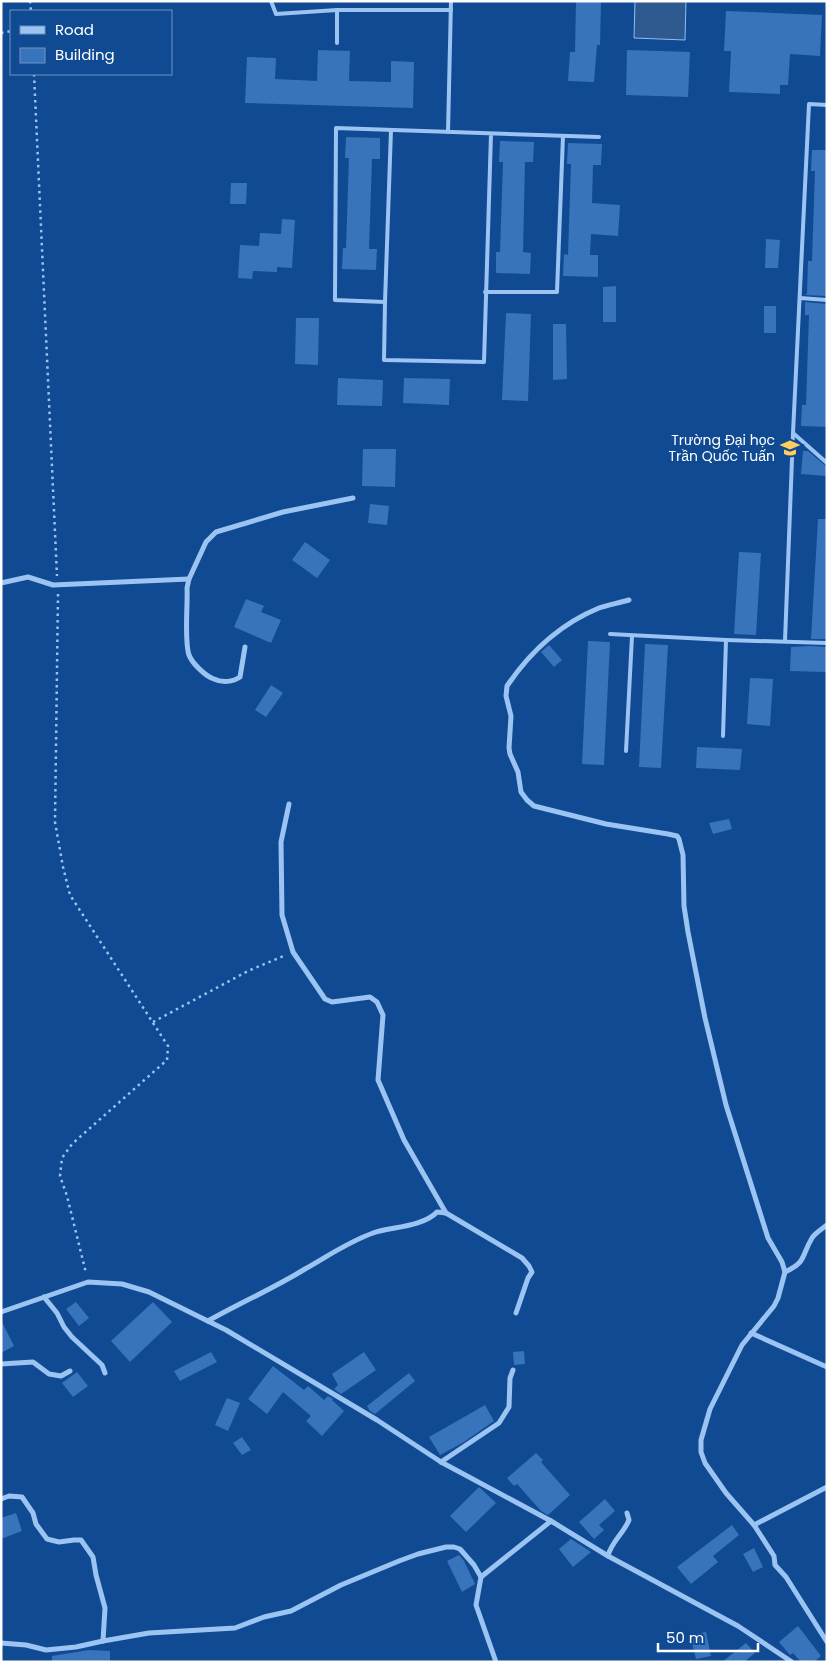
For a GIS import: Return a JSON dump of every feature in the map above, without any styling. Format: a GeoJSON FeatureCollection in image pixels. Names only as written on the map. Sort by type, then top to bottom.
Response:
{"type":"FeatureCollection","features":[{"type":"Feature","properties":{"kind":"street"},"geometry":{"type":"LineString","coordinates":[[245,647],[240,677],[234,681],[212,679],[192,659],[187,644],[187,588],[189,579],[206,542],[216,532],[283,512],[353,498]]}},
{"type":"Feature","properties":{"kind":"street"},"geometry":{"type":"LineString","coordinates":[[1,583],[28,577],[53,585],[189,579]]}},
{"type":"Feature","properties":{"kind":"street"},"geometry":{"type":"LineString","coordinates":[[629,600],[600,608],[563,627],[525,660],[506,690],[511,716],[510,754],[518,772],[521,792],[534,806],[606,824],[677,836],[679,839],[683,855],[684,906],[688,932],[719,1079],[768,1238],[782,1262],[785,1272],[774,1306],[742,1345],[710,1409],[701,1447],[705,1463],[726,1493],[754,1525],[774,1556],[775,1565],[786,1577],[827,1642]]}},
{"type":"Feature","properties":{"kind":"street"},"geometry":{"type":"LineString","coordinates":[[289,804],[281,842],[282,915],[293,952],[325,999],[332,1002],[370,998],[377,1002],[383,1015],[378,1080],[404,1140],[446,1213]]}},
{"type":"Feature","properties":{"kind":"street"},"geometry":{"type":"LineString","coordinates":[[208,1321],[357,1239],[375,1232],[411,1224],[433,1216],[437,1212],[446,1213],[522,1258],[529,1266],[532,1272],[528,1278],[516,1313]]}},
{"type":"Feature","properties":{"kind":"street"},"geometry":{"type":"LineString","coordinates":[[785,1272],[801,1262],[812,1237],[827,1225]]}},
{"type":"Feature","properties":{"kind":"street"},"geometry":{"type":"LineString","coordinates":[[1,1312],[88,1282],[122,1284],[149,1292],[226,1330],[363,1411],[441,1462],[551,1521],[608,1556],[738,1626],[792,1662]]}},
{"type":"Feature","properties":{"kind":"street"},"geometry":{"type":"LineString","coordinates":[[44,1297],[57,1312],[64,1327],[72,1337],[102,1365],[105,1373]]}},
{"type":"Feature","properties":{"kind":"street"},"geometry":{"type":"LineString","coordinates":[[751,1333],[827,1367]]}},
{"type":"Feature","properties":{"kind":"street"},"geometry":{"type":"LineString","coordinates":[[1,1364],[33,1362],[49,1374],[61,1376],[70,1371]]}},
{"type":"Feature","properties":{"kind":"street"},"geometry":{"type":"LineString","coordinates":[[441,1462],[499,1424],[508,1407],[510,1378],[513,1370]]}},
{"type":"Feature","properties":{"kind":"street"},"geometry":{"type":"LineString","coordinates":[[754,1525],[827,1487]]}},
{"type":"Feature","properties":{"kind":"street"},"geometry":{"type":"LineString","coordinates":[[1,1499],[8,1496],[22,1497],[33,1513],[36,1524],[47,1539],[58,1542],[81,1540],[85,1544],[93,1556],[105,1608],[103,1640]]}},
{"type":"Feature","properties":{"kind":"street"},"geometry":{"type":"LineString","coordinates":[[608,1556],[610,1547],[626,1528],[629,1520],[627,1513]]}},
{"type":"Feature","properties":{"kind":"street"},"geometry":{"type":"LineString","coordinates":[[481,1577],[551,1521]]}},
{"type":"Feature","properties":{"kind":"street"},"geometry":{"type":"LineString","coordinates":[[1,1643],[26,1645],[46,1650],[76,1647],[103,1640],[148,1633],[235,1628],[264,1617],[291,1611],[341,1585],[411,1556],[446,1547],[454,1547],[460,1549],[474,1565],[481,1577],[476,1606],[496,1662]]}},
{"type":"Feature","properties":{"kind":"lane"},"geometry":{"type":"LineString","coordinates":[[271,1],[276,14],[338,10],[451,10]]}},
{"type":"Feature","properties":{"kind":"lane"},"geometry":{"type":"LineString","coordinates":[[448,132],[451,1]]}},
{"type":"Feature","properties":{"kind":"lane"},"geometry":{"type":"LineString","coordinates":[[338,10],[338,43]]}},
{"type":"Feature","properties":{"kind":"lane"},"geometry":{"type":"LineString","coordinates":[[785,641],[808,104],[827,105]]}},
{"type":"Feature","properties":{"kind":"lane"},"geometry":{"type":"LineString","coordinates":[[385,302],[335,300],[336,128],[598,137]]}},
{"type":"Feature","properties":{"kind":"lane"},"geometry":{"type":"LineString","coordinates":[[391,130],[384,360],[484,362],[491,134]]}},
{"type":"Feature","properties":{"kind":"lane"},"geometry":{"type":"LineString","coordinates":[[485,292],[557,292],[563,136]]}},
{"type":"Feature","properties":{"kind":"lane"},"geometry":{"type":"LineString","coordinates":[[800,298],[827,300]]}},
{"type":"Feature","properties":{"kind":"lane"},"geometry":{"type":"LineString","coordinates":[[793,433],[827,463]]}},
{"type":"Feature","properties":{"kind":"lane"},"geometry":{"type":"LineString","coordinates":[[610,634],[827,643]]}},
{"type":"Feature","properties":{"kind":"lane"},"geometry":{"type":"LineString","coordinates":[[626,751],[632,636]]}},
{"type":"Feature","properties":{"kind":"lane"},"geometry":{"type":"LineString","coordinates":[[723,736],[726,640]]}},
{"type":"Feature","properties":{"kind":"path"},"geometry":{"type":"LineString","coordinates":[[34,75],[58,585],[55,822],[62,867],[70,895],[168,1046],[167,1060],[72,1144],[62,1158],[60,1176],[67,1196],[88,1282]]}},
{"type":"Feature","properties":{"kind":"path"},"geometry":{"type":"LineString","coordinates":[[154,1022],[248,971],[293,952]]}},
{"type":"Feature","properties":{"kind":"water"},"geometry":{"type":"Polygon","coordinates":[[[635,1],[686,1],[685,40],[634,38],[635,1]]]}},
{"type":"Feature","properties":{"kind":"building"},"geometry":{"type":"Polygon","coordinates":[[[576,1],[601,1],[600,45],[597,45],[594,82],[568,81],[570,52],[575,52],[576,1]]]}},
{"type":"Feature","properties":{"kind":"building"},"geometry":{"type":"Polygon","coordinates":[[[726,11],[822,15],[820,56],[790,54],[788,85],[780,85],[780,94],[729,92],[731,51],[724,51],[726,11]]]}},
{"type":"Feature","properties":{"kind":"building"},"geometry":{"type":"Polygon","coordinates":[[[318,50],[350,51],[349,81],[391,82],[391,61],[414,62],[413,108],[245,103],[247,57],[276,58],[275,79],[317,81],[318,50]]]}},
{"type":"Feature","properties":{"kind":"building"},"geometry":{"type":"Polygon","coordinates":[[[627,50],[690,52],[688,97],[626,95],[627,50]]]}},
{"type":"Feature","properties":{"kind":"building"},"geometry":{"type":"Polygon","coordinates":[[[346,137],[380,138],[380,159],[372,159],[369,249],[377,249],[376,270],[342,269],[343,248],[346,248],[349,158],[345,158],[346,137]]]}},
{"type":"Feature","properties":{"kind":"building"},"geometry":{"type":"Polygon","coordinates":[[[500,141],[534,142],[533,162],[525,162],[523,252],[531,253],[530,274],[496,273],[496,252],[500,252],[503,162],[499,162],[500,141]]]}},
{"type":"Feature","properties":{"kind":"building"},"geometry":{"type":"Polygon","coordinates":[[[568,143],[602,144],[601,165],[593,165],[592,203],[620,205],[618,236],[591,234],[590,255],[598,255],[598,277],[563,276],[564,254],[568,255],[571,164],[567,164],[568,143]]]}},
{"type":"Feature","properties":{"kind":"building"},"geometry":{"type":"Polygon","coordinates":[[[812,150],[827,150],[827,296],[805,295],[807,294],[808,261],[812,261],[815,171],[811,171],[812,150]]]}},
{"type":"Feature","properties":{"kind":"building"},"geometry":{"type":"Polygon","coordinates":[[[231,183],[247,183],[246,204],[230,204],[231,183]]]}},
{"type":"Feature","properties":{"kind":"building"},"geometry":{"type":"Polygon","coordinates":[[[282,219],[295,220],[292,268],[277,267],[277,272],[253,271],[252,279],[238,278],[240,245],[259,246],[260,233],[281,234],[282,219]]]}},
{"type":"Feature","properties":{"kind":"building"},"geometry":{"type":"Polygon","coordinates":[[[766,239],[780,240],[778,268],[765,268],[766,239]]]}},
{"type":"Feature","properties":{"kind":"building"},"geometry":{"type":"Polygon","coordinates":[[[616,286],[616,322],[603,322],[603,287],[616,286]]]}},
{"type":"Feature","properties":{"kind":"building"},"geometry":{"type":"Polygon","coordinates":[[[805,302],[827,304],[827,427],[801,426],[802,405],[806,405],[809,315],[805,315],[805,302]]]}},
{"type":"Feature","properties":{"kind":"building"},"geometry":{"type":"Polygon","coordinates":[[[764,306],[776,306],[776,333],[764,333],[764,306]]]}},
{"type":"Feature","properties":{"kind":"building"},"geometry":{"type":"Polygon","coordinates":[[[506,313],[531,314],[528,401],[502,400],[506,313]]]}},
{"type":"Feature","properties":{"kind":"building"},"geometry":{"type":"Polygon","coordinates":[[[296,318],[319,318],[318,365],[295,364],[296,318]]]}},
{"type":"Feature","properties":{"kind":"building"},"geometry":{"type":"Polygon","coordinates":[[[553,324],[566,324],[567,379],[553,380],[553,324]]]}},
{"type":"Feature","properties":{"kind":"building"},"geometry":{"type":"Polygon","coordinates":[[[338,378],[383,380],[382,406],[337,405],[338,378]]]}},
{"type":"Feature","properties":{"kind":"building"},"geometry":{"type":"Polygon","coordinates":[[[404,378],[450,379],[449,405],[403,403],[404,378]]]}},
{"type":"Feature","properties":{"kind":"building"},"geometry":{"type":"Polygon","coordinates":[[[363,449],[396,449],[395,487],[362,486],[363,449]]]}},
{"type":"Feature","properties":{"kind":"building"},"geometry":{"type":"Polygon","coordinates":[[[803,451],[808,451],[827,467],[827,476],[801,474],[803,451]]]}},
{"type":"Feature","properties":{"kind":"building"},"geometry":{"type":"Polygon","coordinates":[[[370,504],[389,506],[387,525],[368,523],[370,504]]]}},
{"type":"Feature","properties":{"kind":"building"},"geometry":{"type":"Polygon","coordinates":[[[818,519],[827,519],[827,639],[811,639],[818,519]]]}},
{"type":"Feature","properties":{"kind":"building"},"geometry":{"type":"Polygon","coordinates":[[[305,542],[330,560],[317,578],[292,560],[305,542]]]}},
{"type":"Feature","properties":{"kind":"building"},"geometry":{"type":"Polygon","coordinates":[[[739,552],[761,553],[756,635],[734,634],[739,552]]]}},
{"type":"Feature","properties":{"kind":"building"},"geometry":{"type":"Polygon","coordinates":[[[246,599],[264,606],[261,612],[281,620],[271,643],[234,627],[246,599]]]}},
{"type":"Feature","properties":{"kind":"building"},"geometry":{"type":"Polygon","coordinates":[[[588,641],[610,642],[604,765],[582,764],[588,641]]]}},
{"type":"Feature","properties":{"kind":"building"},"geometry":{"type":"Polygon","coordinates":[[[645,644],[668,645],[661,768],[639,767],[645,644]]]}},
{"type":"Feature","properties":{"kind":"building"},"geometry":{"type":"Polygon","coordinates":[[[549,645],[562,660],[554,667],[541,652],[549,645]]]}},
{"type":"Feature","properties":{"kind":"building"},"geometry":{"type":"Polygon","coordinates":[[[791,647],[827,647],[827,672],[790,671],[791,647]]]}},
{"type":"Feature","properties":{"kind":"building"},"geometry":{"type":"Polygon","coordinates":[[[750,678],[773,679],[770,726],[747,724],[750,678]]]}},
{"type":"Feature","properties":{"kind":"building"},"geometry":{"type":"Polygon","coordinates":[[[271,685],[283,693],[266,717],[255,710],[271,685]]]}},
{"type":"Feature","properties":{"kind":"building"},"geometry":{"type":"Polygon","coordinates":[[[697,747],[742,749],[740,770],[696,768],[697,747]]]}},
{"type":"Feature","properties":{"kind":"building"},"geometry":{"type":"Polygon","coordinates":[[[729,819],[732,829],[713,834],[709,823],[729,819]]]}},
{"type":"Feature","properties":{"kind":"building"},"geometry":{"type":"Polygon","coordinates":[[[76,1302],[89,1318],[79,1326],[66,1309],[76,1302]]]}},
{"type":"Feature","properties":{"kind":"building"},"geometry":{"type":"Polygon","coordinates":[[[153,1302],[172,1322],[130,1362],[111,1341],[153,1302]]]}},
{"type":"Feature","properties":{"kind":"building"},"geometry":{"type":"Polygon","coordinates":[[[1,1320],[14,1346],[1,1353],[1,1320]]]}},
{"type":"Feature","properties":{"kind":"building"},"geometry":{"type":"Polygon","coordinates":[[[524,1351],[525,1364],[514,1365],[513,1352],[524,1351]]]}},
{"type":"Feature","properties":{"kind":"building"},"geometry":{"type":"Polygon","coordinates":[[[211,1352],[217,1362],[180,1381],[174,1371],[211,1352]]]}},
{"type":"Feature","properties":{"kind":"building"},"geometry":{"type":"Polygon","coordinates":[[[364,1352],[376,1370],[341,1394],[334,1389],[338,1385],[332,1374],[364,1352]]]}},
{"type":"Feature","properties":{"kind":"building"},"geometry":{"type":"Polygon","coordinates":[[[273,1366],[304,1390],[308,1386],[324,1400],[328,1396],[333,1399],[344,1411],[322,1436],[306,1421],[311,1416],[283,1392],[267,1414],[248,1399],[273,1366]]]}},
{"type":"Feature","properties":{"kind":"building"},"geometry":{"type":"Polygon","coordinates":[[[77,1372],[88,1386],[73,1397],[62,1383],[77,1372]]]}},
{"type":"Feature","properties":{"kind":"building"},"geometry":{"type":"Polygon","coordinates":[[[409,1373],[415,1381],[375,1414],[370,1411],[367,1406],[409,1373]]]}},
{"type":"Feature","properties":{"kind":"building"},"geometry":{"type":"Polygon","coordinates":[[[227,1398],[240,1403],[228,1431],[215,1425],[227,1398]]]}},
{"type":"Feature","properties":{"kind":"building"},"geometry":{"type":"Polygon","coordinates":[[[485,1405],[494,1421],[464,1442],[440,1455],[429,1437],[485,1405]]]}},
{"type":"Feature","properties":{"kind":"building"},"geometry":{"type":"Polygon","coordinates":[[[242,1437],[251,1450],[242,1455],[233,1443],[242,1437]]]}},
{"type":"Feature","properties":{"kind":"building"},"geometry":{"type":"Polygon","coordinates":[[[536,1453],[543,1460],[541,1462],[570,1495],[548,1515],[541,1511],[517,1484],[514,1486],[507,1478],[536,1453]]]}},
{"type":"Feature","properties":{"kind":"building"},"geometry":{"type":"Polygon","coordinates":[[[479,1487],[496,1503],[466,1532],[450,1516],[479,1487]]]}},
{"type":"Feature","properties":{"kind":"building"},"geometry":{"type":"Polygon","coordinates":[[[605,1499],[615,1511],[599,1525],[604,1530],[594,1539],[579,1522],[605,1499]]]}},
{"type":"Feature","properties":{"kind":"building"},"geometry":{"type":"Polygon","coordinates":[[[16,1513],[22,1531],[1,1539],[1,1518],[16,1513]]]}},
{"type":"Feature","properties":{"kind":"building"},"geometry":{"type":"Polygon","coordinates":[[[732,1525],[739,1535],[713,1556],[718,1562],[691,1584],[677,1567],[732,1525]]]}},
{"type":"Feature","properties":{"kind":"building"},"geometry":{"type":"Polygon","coordinates":[[[571,1539],[591,1552],[573,1567],[559,1549],[571,1539]]]}},
{"type":"Feature","properties":{"kind":"building"},"geometry":{"type":"Polygon","coordinates":[[[754,1548],[763,1567],[753,1572],[743,1554],[754,1548]]]}},
{"type":"Feature","properties":{"kind":"building"},"geometry":{"type":"Polygon","coordinates":[[[459,1555],[475,1584],[462,1592],[447,1561],[459,1555]]]}},
{"type":"Feature","properties":{"kind":"building"},"geometry":{"type":"Polygon","coordinates":[[[798,1626],[821,1656],[814,1662],[801,1662],[793,1653],[790,1655],[779,1642],[798,1626]]]}},
{"type":"Feature","properties":{"kind":"building"},"geometry":{"type":"Polygon","coordinates":[[[706,1632],[711,1656],[696,1659],[690,1635],[706,1632]]]}},
{"type":"Feature","properties":{"kind":"building"},"geometry":{"type":"Polygon","coordinates":[[[746,1643],[755,1653],[744,1662],[722,1662],[746,1643]]]}},
{"type":"Feature","properties":{"kind":"building"},"geometry":{"type":"Polygon","coordinates":[[[89,1650],[110,1651],[110,1662],[52,1662],[52,1656],[89,1650]]]}},
{"type":"Feature","properties":{"kind":"place","name":"Trường Đại học Trần Quốc Tuấn"},"geometry":{"type":"Point","coordinates":[790,448]}}]}
